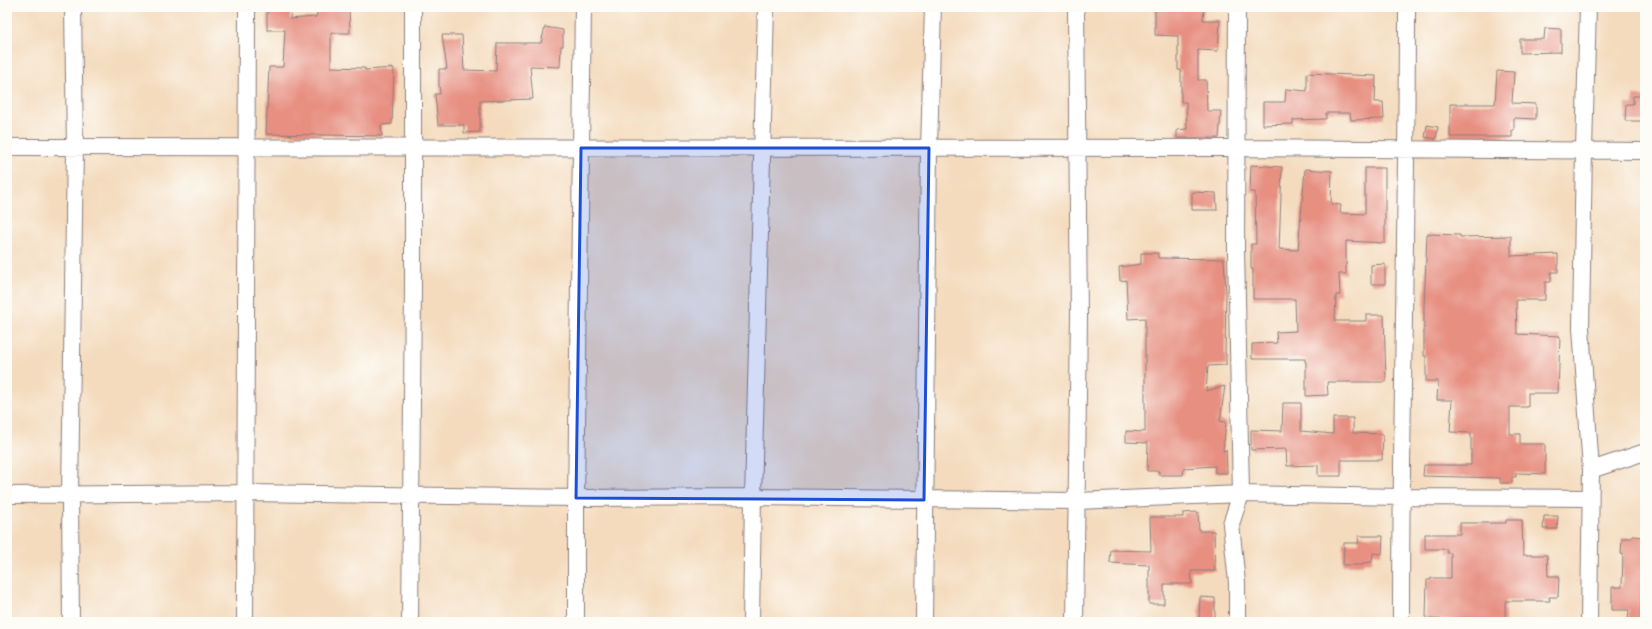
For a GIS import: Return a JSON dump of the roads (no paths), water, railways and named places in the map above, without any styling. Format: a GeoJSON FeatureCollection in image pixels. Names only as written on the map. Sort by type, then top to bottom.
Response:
{"type":"FeatureCollection","features":[{"type":"Feature","properties":{"kind":"street"},"geometry":{"type":"LineString","coordinates":[[71,622],[70,496],[76,147],[73,7]]}},
{"type":"Feature","properties":{"kind":"street"},"geometry":{"type":"LineString","coordinates":[[245,622],[247,7]]}},
{"type":"Feature","properties":{"kind":"street"},"geometry":{"type":"LineString","coordinates":[[410,622],[413,7]]}},
{"type":"Feature","properties":{"kind":"street"},"geometry":{"type":"LineString","coordinates":[[576,622],[576,498],[583,7]]}},
{"type":"Feature","properties":{"kind":"street"},"geometry":{"type":"LineString","coordinates":[[751,622],[752,497],[766,7]]}},
{"type":"Feature","properties":{"kind":"street"},"geometry":{"type":"LineString","coordinates":[[924,622],[924,500],[929,148],[933,7]]}},
{"type":"Feature","properties":{"kind":"street"},"geometry":{"type":"LineString","coordinates":[[1075,622],[1079,317],[1076,7]]}},
{"type":"Feature","properties":{"kind":"street"},"geometry":{"type":"LineString","coordinates":[[1237,7],[1236,250],[1241,494],[1231,524],[1238,583],[1237,622]]}},
{"type":"Feature","properties":{"kind":"street"},"geometry":{"type":"LineString","coordinates":[[1401,622],[1401,498],[1407,149],[1407,7]]}},
{"type":"Feature","properties":{"kind":"street"},"geometry":{"type":"LineString","coordinates":[[1588,7],[1584,149],[1582,328],[1591,470],[1589,622]]}},
{"type":"Feature","properties":{"kind":"street"},"geometry":{"type":"LineString","coordinates":[[7,147],[1236,148],[1584,149],[1645,151]]}},
{"type":"Feature","properties":{"kind":"street"},"geometry":{"type":"LineString","coordinates":[[1591,470],[1645,452]]}},
{"type":"Feature","properties":{"kind":"street"},"geometry":{"type":"LineString","coordinates":[[7,496],[245,493],[576,498],[752,497],[1077,501],[1241,494],[1401,498],[1590,498]]}}]}
